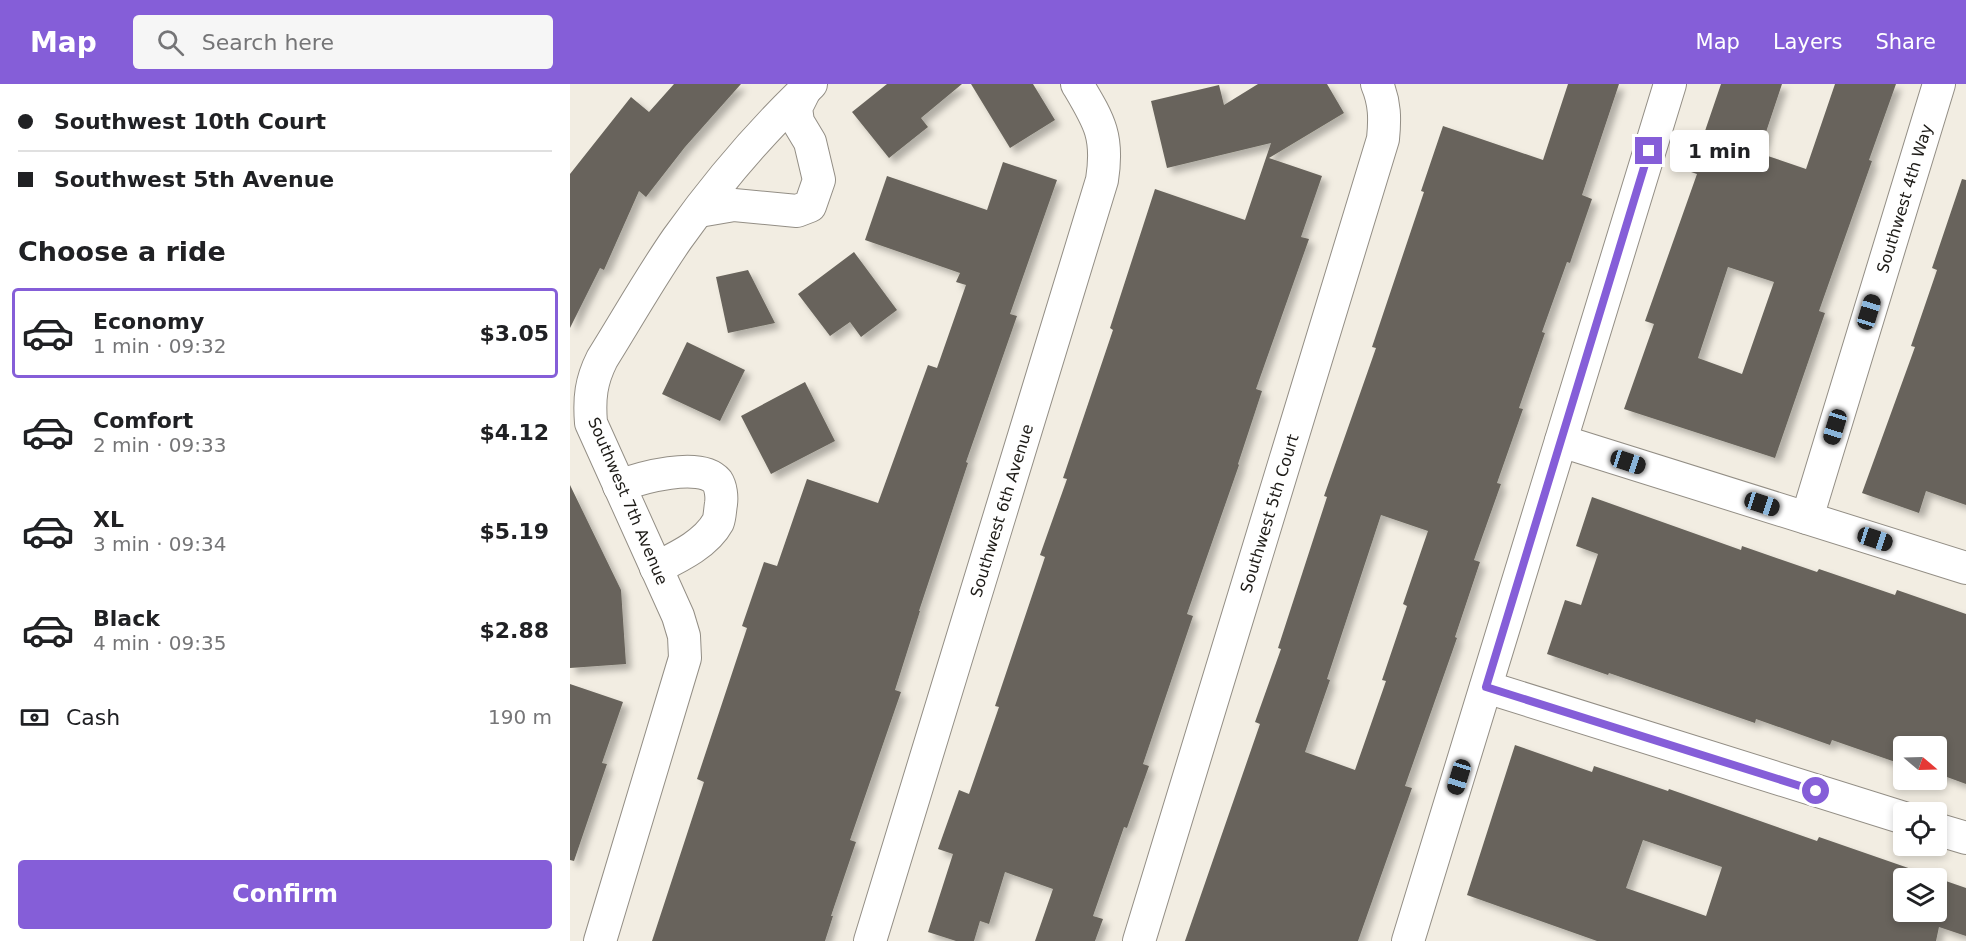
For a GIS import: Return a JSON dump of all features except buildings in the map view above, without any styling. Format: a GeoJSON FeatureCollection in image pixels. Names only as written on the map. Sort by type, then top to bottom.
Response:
{"type":"FeatureCollection","features":[{"type":"Feature","properties":{"kind":"street","name":"Southwest 6th Avenue"},"geometry":{"type":"LineString","coordinates":[[870,941],[1102,180],[1106,158],[1104,136],[1097,116],[1077,84]]}},
{"type":"Feature","properties":{"kind":"street","name":"Southwest 5th Court"},"geometry":{"type":"LineString","coordinates":[[1139,941],[1383,139],[1386,117],[1377,84]]}},
{"type":"Feature","properties":{"kind":"street"},"geometry":{"type":"LineString","coordinates":[[1418,938],[1486,687],[1670,84]]}},
{"type":"Feature","properties":{"kind":"street","name":"Southwest 4th Way"},"geometry":{"type":"LineString","coordinates":[[1807,518],[1939,84]]}},
{"type":"Feature","properties":{"kind":"street"},"geometry":{"type":"LineString","coordinates":[[699,211],[734,205],[797,211],[810,206],[819,180],[810,141],[798,122],[796,108],[809,86]]}},
{"type":"Feature","properties":{"kind":"street","name":"Southwest 7th Avenue"},"geometry":{"type":"LineString","coordinates":[[600,941],[685,658],[684,636],[678,616],[591,423],[589,400],[593,379],[602,359],[670,250],[729,170],[809,86]]}},
{"type":"Feature","properties":{"kind":"street"},"geometry":{"type":"LineString","coordinates":[[1561,441],[1966,568]]}},
{"type":"Feature","properties":{"kind":"street"},"geometry":{"type":"LineString","coordinates":[[620,486],[640,478],[689,472],[704,474],[716,480],[720,488],[722,499],[719,520],[704,538],[677,558],[656,568]]}},
{"type":"Feature","properties":{"kind":"street"},"geometry":{"type":"LineString","coordinates":[[1486,687],[1893,815]]}},
{"type":"Feature","properties":{"kind":"street"},"geometry":{"type":"LineString","coordinates":[[1947,832],[1966,838]]}},
{"type":"Feature","properties":{"kind":"route"},"geometry":{"type":"LineString","coordinates":[[1649,151],[1486,687],[1816,791]]}}]}
